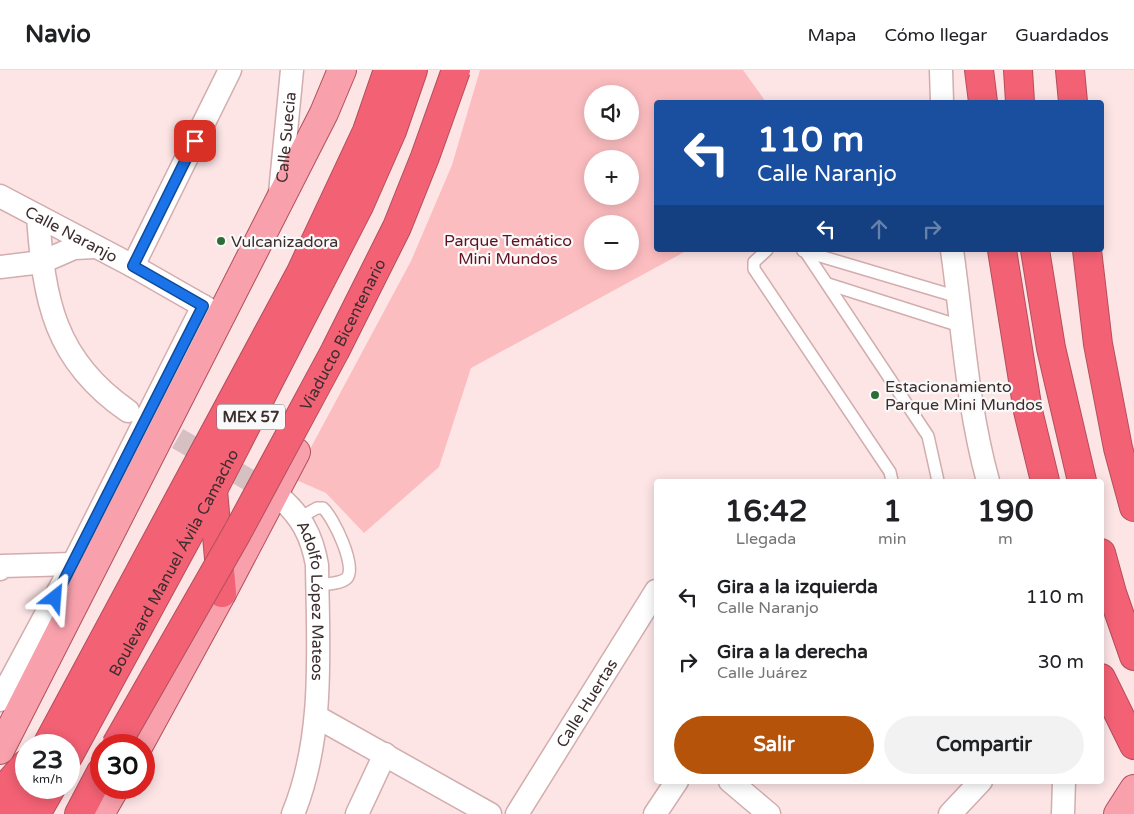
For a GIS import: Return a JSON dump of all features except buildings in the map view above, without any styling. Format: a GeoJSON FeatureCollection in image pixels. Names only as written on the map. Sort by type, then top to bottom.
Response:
{"type":"FeatureCollection","features":[{"type":"Feature","properties":{"kind":"highway","name":"Boulevard Manuel Ávila Camacho"},"geometry":{"type":"LineString","coordinates":[[59,734],[301,272],[366,131],[388,70]]}},
{"type":"Feature","properties":{"kind":"highway","name":"Boulevard Manuel Ávila Camacho"},"geometry":{"type":"LineString","coordinates":[[60,734],[213,490],[359,206],[392,131],[413,70]]}},
{"type":"Feature","properties":{"kind":"highway","name":"Viaducto Bicentenario"},"geometry":{"type":"LineString","coordinates":[[122,734],[237,533],[344,334],[397,227],[425,157],[456,70]]}},
{"type":"Feature","properties":{"kind":"highway"},"geometry":{"type":"LineString","coordinates":[[979,70],[983,100]]}},
{"type":"Feature","properties":{"kind":"highway"},"geometry":{"type":"LineString","coordinates":[[1018,70],[1020,100]]}},
{"type":"Feature","properties":{"kind":"highway"},"geometry":{"type":"LineString","coordinates":[[1070,70],[1073,100]]}},
{"type":"Feature","properties":{"kind":"highway"},"geometry":{"type":"LineString","coordinates":[[1002,252],[1028,411],[1045,479]]}},
{"type":"Feature","properties":{"kind":"highway"},"geometry":{"type":"LineString","coordinates":[[1035,252],[1051,348],[1082,479]]}},
{"type":"Feature","properties":{"kind":"highway"},"geometry":{"type":"LineString","coordinates":[[1087,252],[1098,344],[1118,448],[1134,507]]}},
{"type":"Feature","properties":{"kind":"highway"},"geometry":{"type":"LineString","coordinates":[[213,490],[222,593]]}},
{"type":"Feature","properties":{"kind":"highway"},"geometry":{"type":"LineString","coordinates":[[1104,565],[1134,656]]}},
{"type":"Feature","properties":{"kind":"highway"},"geometry":{"type":"LineString","coordinates":[[1104,684],[1134,745]]}},
{"type":"Feature","properties":{"kind":"highway"},"geometry":{"type":"LineString","coordinates":[[0,793],[15,776]]}},
{"type":"Feature","properties":{"kind":"highway"},"geometry":{"type":"LineString","coordinates":[[79,814],[90,793]]}},
{"type":"Feature","properties":{"kind":"highway"},"geometry":{"type":"LineString","coordinates":[[9,814],[17,799]]}},
{"type":"Feature","properties":{"kind":"highway"},"geometry":{"type":"LineString","coordinates":[[36,814],[45,799]]}},
{"type":"Feature","properties":{"kind":"main road"},"geometry":{"type":"LineString","coordinates":[[0,750],[212,311],[279,203],[324,113],[342,70]]}},
{"type":"Feature","properties":{"kind":"main road"},"geometry":{"type":"LineString","coordinates":[[144,734],[222,593],[369,311],[423,192],[466,70]]}},
{"type":"Feature","properties":{"kind":"main road"},"geometry":{"type":"LineString","coordinates":[[1118,814],[1134,789]]}},
{"type":"Feature","properties":{"kind":"main road"},"geometry":{"type":"LineString","coordinates":[[100,814],[109,799]]}},
{"type":"Feature","properties":{"kind":"street"},"geometry":{"type":"LineString","coordinates":[[133,266],[230,70]]}},
{"type":"Feature","properties":{"kind":"street","name":"Calle Suecia"},"geometry":{"type":"LineString","coordinates":[[279,203],[292,70]]}},
{"type":"Feature","properties":{"kind":"street"},"geometry":{"type":"LineString","coordinates":[[941,70],[942,100]]}},
{"type":"Feature","properties":{"kind":"street","name":"Calle Naranjo"},"geometry":{"type":"LineString","coordinates":[[0,196],[133,266],[212,311]]}},
{"type":"Feature","properties":{"kind":"street"},"geometry":{"type":"LineString","coordinates":[[38,216],[42,262],[52,310],[70,352],[95,384],[106,395],[128,411]]}},
{"type":"Feature","properties":{"kind":"street"},"geometry":{"type":"LineString","coordinates":[[0,267],[42,262],[74,248],[96,246]]}},
{"type":"Feature","properties":{"kind":"street"},"geometry":{"type":"LineString","coordinates":[[952,252],[960,326],[976,437],[987,479]]}},
{"type":"Feature","properties":{"kind":"street"},"geometry":{"type":"LineString","coordinates":[[0,700],[212,311]]}},
{"type":"Feature","properties":{"kind":"street","name":"Adolfo López Mateos"},"geometry":{"type":"LineString","coordinates":[[278,496],[299,518],[312,542],[317,565],[317,717],[302,792],[293,814]]}},
{"type":"Feature","properties":{"kind":"street"},"geometry":{"type":"LineString","coordinates":[[0,569],[2,566],[14,564],[73,564]]}},
{"type":"Feature","properties":{"kind":"street","name":"Calle Huertas"},"geometry":{"type":"LineString","coordinates":[[518,814],[654,594]]}},
{"type":"Feature","properties":{"kind":"street"},"geometry":{"type":"LineString","coordinates":[[317,717],[490,814]]}},
{"type":"Feature","properties":{"kind":"street"},"geometry":{"type":"LineString","coordinates":[[357,814],[385,754]]}},
{"type":"Feature","properties":{"kind":"street"},"geometry":{"type":"LineString","coordinates":[[654,814],[675,784]]}},
{"type":"Feature","properties":{"kind":"street"},"geometry":{"type":"LineString","coordinates":[[734,784],[769,814]]}},
{"type":"Feature","properties":{"kind":"street"},"geometry":{"type":"LineString","coordinates":[[950,814],[978,784]]}},
{"type":"Feature","properties":{"kind":"street"},"geometry":{"type":"LineString","coordinates":[[1063,814],[1064,784]]}},
{"type":"Feature","properties":{"kind":"lane"},"geometry":{"type":"LineString","coordinates":[[765,252],[754,262],[754,269],[890,472],[892,479]]}},
{"type":"Feature","properties":{"kind":"lane"},"geometry":{"type":"LineString","coordinates":[[804,252],[828,284],[928,436],[938,479]]}},
{"type":"Feature","properties":{"kind":"lane"},"geometry":{"type":"LineString","coordinates":[[806,252],[958,297]]}},
{"type":"Feature","properties":{"kind":"lane"},"geometry":{"type":"LineString","coordinates":[[828,284],[960,326]]}},
{"type":"Feature","properties":{"kind":"lane"},"geometry":{"type":"LineString","coordinates":[[299,518],[317,508],[323,508],[338,529],[346,551],[350,570],[348,576],[344,580],[317,585]]}},
{"type":"Feature","properties":{"kind":"green space","name":"Parque Temático Mini Mundos"},"geometry":{"type":"Polygon","coordinates":[[[480,70],[743,70],[765,100],[654,100],[654,252],[684,252],[471,368],[439,467],[364,533],[326,493],[294,479],[411,261],[452,165],[480,70]]]}},
{"type":"Feature","properties":{"kind":"tunnel"},"geometry":{"type":"LineString","coordinates":[[149,422],[275,495]]}},
{"type":"Feature","properties":{"kind":"place","name":"Vulcanizadora"},"geometry":{"type":"Point","coordinates":[221,241]}},
{"type":"Feature","properties":{"kind":"place","name":"Estacionamiento Parque Mini Mundos"},"geometry":{"type":"Point","coordinates":[875,395]}},
{"type":"Feature","properties":{"kind":"route"},"geometry":{"type":"LineString","coordinates":[[55,598],[203,306],[133,266],[195,141]]}}]}
